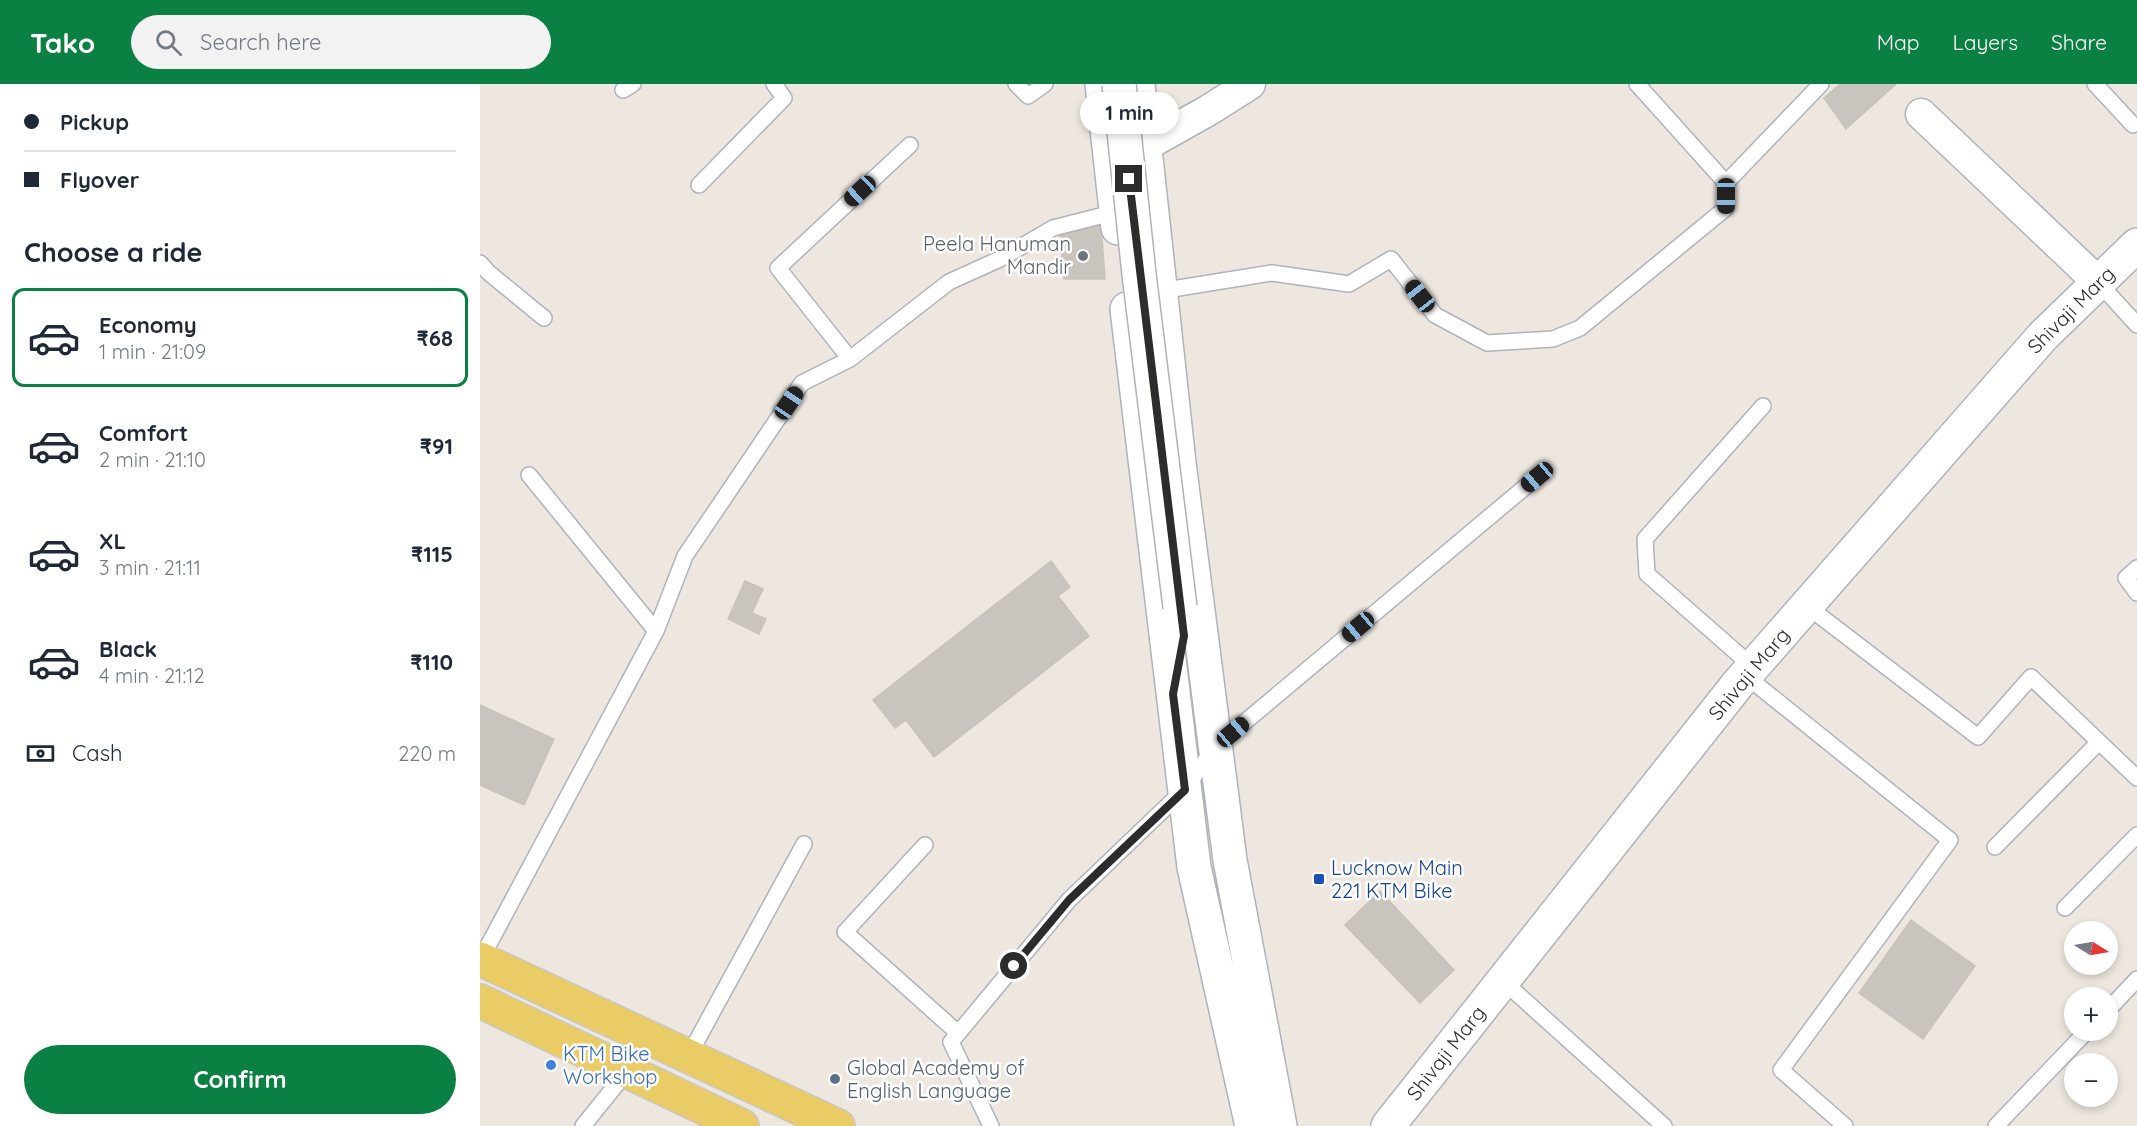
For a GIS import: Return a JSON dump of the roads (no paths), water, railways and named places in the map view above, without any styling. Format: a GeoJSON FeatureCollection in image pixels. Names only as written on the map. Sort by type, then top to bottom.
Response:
{"type":"FeatureCollection","features":[{"type":"Feature","properties":{"kind":"main road"},"geometry":{"type":"LineString","coordinates":[[1102,84],[1194,867],[1252,1126]]}},
{"type":"Feature","properties":{"kind":"main road"},"geometry":{"type":"LineString","coordinates":[[1119,84],[1139,274],[1182,622],[1208,692]]}},
{"type":"Feature","properties":{"kind":"main road"},"geometry":{"type":"LineString","coordinates":[[1138,84],[1180,475],[1230,860],[1280,1126]]}},
{"type":"Feature","properties":{"kind":"main road","name":"Shivaji Marg"},"geometry":{"type":"LineString","coordinates":[[1388,1126],[1749,672],[2043,336],[2137,245]]}},
{"type":"Feature","properties":{"kind":"main road"},"geometry":{"type":"LineString","coordinates":[[1173,694],[1182,622]]}},
{"type":"Feature","properties":{"kind":"main road"},"geometry":{"type":"LineString","coordinates":[[480,959],[838,1126]]}},
{"type":"Feature","properties":{"kind":"main road"},"geometry":{"type":"LineString","coordinates":[[480,1001],[628,1070],[740,1126]]}},
{"type":"Feature","properties":{"kind":"street"},"geometry":{"type":"LineString","coordinates":[[1109,153],[1145,146],[1250,84]]}},
{"type":"Feature","properties":{"kind":"street"},"geometry":{"type":"LineString","coordinates":[[1921,114],[2098,282]]}},
{"type":"Feature","properties":{"kind":"lane"},"geometry":{"type":"LineString","coordinates":[[699,185],[784,98],[774,84]]}},
{"type":"Feature","properties":{"kind":"lane"},"geometry":{"type":"LineString","coordinates":[[1016,84],[1028,96],[1045,84]]}},
{"type":"Feature","properties":{"kind":"lane"},"geometry":{"type":"LineString","coordinates":[[1160,291],[1272,273],[1349,284],[1391,259],[1435,315],[1487,343],[1553,339],[1580,328],[1726,208],[1726,183],[1637,84]]}},
{"type":"Feature","properties":{"kind":"lane"},"geometry":{"type":"LineString","coordinates":[[1726,183],[1821,84]]}},
{"type":"Feature","properties":{"kind":"lane"},"geometry":{"type":"LineString","coordinates":[[2095,84],[2133,124]]}},
{"type":"Feature","properties":{"kind":"lane"},"geometry":{"type":"LineString","coordinates":[[850,359],[778,268],[909,145]]}},
{"type":"Feature","properties":{"kind":"lane"},"geometry":{"type":"LineString","coordinates":[[480,959],[656,631],[685,556],[802,384],[850,359],[949,282],[1000,259],[1053,228],[1116,212]]}},
{"type":"Feature","properties":{"kind":"lane"},"geometry":{"type":"LineString","coordinates":[[483,273],[544,318]]}},
{"type":"Feature","properties":{"kind":"lane"},"geometry":{"type":"LineString","coordinates":[[2098,282],[2137,325]]}},
{"type":"Feature","properties":{"kind":"lane"},"geometry":{"type":"LineString","coordinates":[[1763,406],[1645,539],[1647,574],[1749,672],[1950,840],[1781,1070],[1845,1126]]}},
{"type":"Feature","properties":{"kind":"lane"},"geometry":{"type":"LineString","coordinates":[[529,475],[656,631]]}},
{"type":"Feature","properties":{"kind":"lane"},"geometry":{"type":"LineString","coordinates":[[991,1126],[951,1041],[1069,900],[1185,790],[1215,747],[1537,477]]}},
{"type":"Feature","properties":{"kind":"lane"},"geometry":{"type":"LineString","coordinates":[[2137,568],[2126,578],[2137,592]]}},
{"type":"Feature","properties":{"kind":"lane"},"geometry":{"type":"LineString","coordinates":[[1807,606],[1978,737],[2031,677],[2137,778]]}},
{"type":"Feature","properties":{"kind":"lane"},"geometry":{"type":"LineString","coordinates":[[1995,847],[2099,742]]}},
{"type":"Feature","properties":{"kind":"lane"},"geometry":{"type":"LineString","coordinates":[[2065,908],[2137,835]]}},
{"type":"Feature","properties":{"kind":"lane"},"geometry":{"type":"LineString","coordinates":[[688,1055],[804,844]]}},
{"type":"Feature","properties":{"kind":"lane"},"geometry":{"type":"LineString","coordinates":[[925,845],[845,932],[958,1033]]}},
{"type":"Feature","properties":{"kind":"lane"},"geometry":{"type":"LineString","coordinates":[[2118,999],[2137,979]]}},
{"type":"Feature","properties":{"kind":"lane"},"geometry":{"type":"LineString","coordinates":[[1503,981],[1664,1126]]}},
{"type":"Feature","properties":{"kind":"lane"},"geometry":{"type":"LineString","coordinates":[[583,1126],[628,1070],[647,1035]]}},
{"type":"Feature","properties":{"kind":"lane"},"geometry":{"type":"LineString","coordinates":[[1996,1126],[2077,1041]]}},
{"type":"Feature","properties":{"kind":"place","name":"Peela Hanuman Mandir"},"geometry":{"type":"Point","coordinates":[1083,256]}},
{"type":"Feature","properties":{"kind":"place","name":"Lucknow Main 221 KTM Bike"},"geometry":{"type":"Point","coordinates":[1319,879]}},
{"type":"Feature","properties":{"kind":"place","name":"KTM Bike Workshop"},"geometry":{"type":"Point","coordinates":[551,1065]}},
{"type":"Feature","properties":{"kind":"place","name":"Global Academy of English Language"},"geometry":{"type":"Point","coordinates":[835,1079]}}]}
